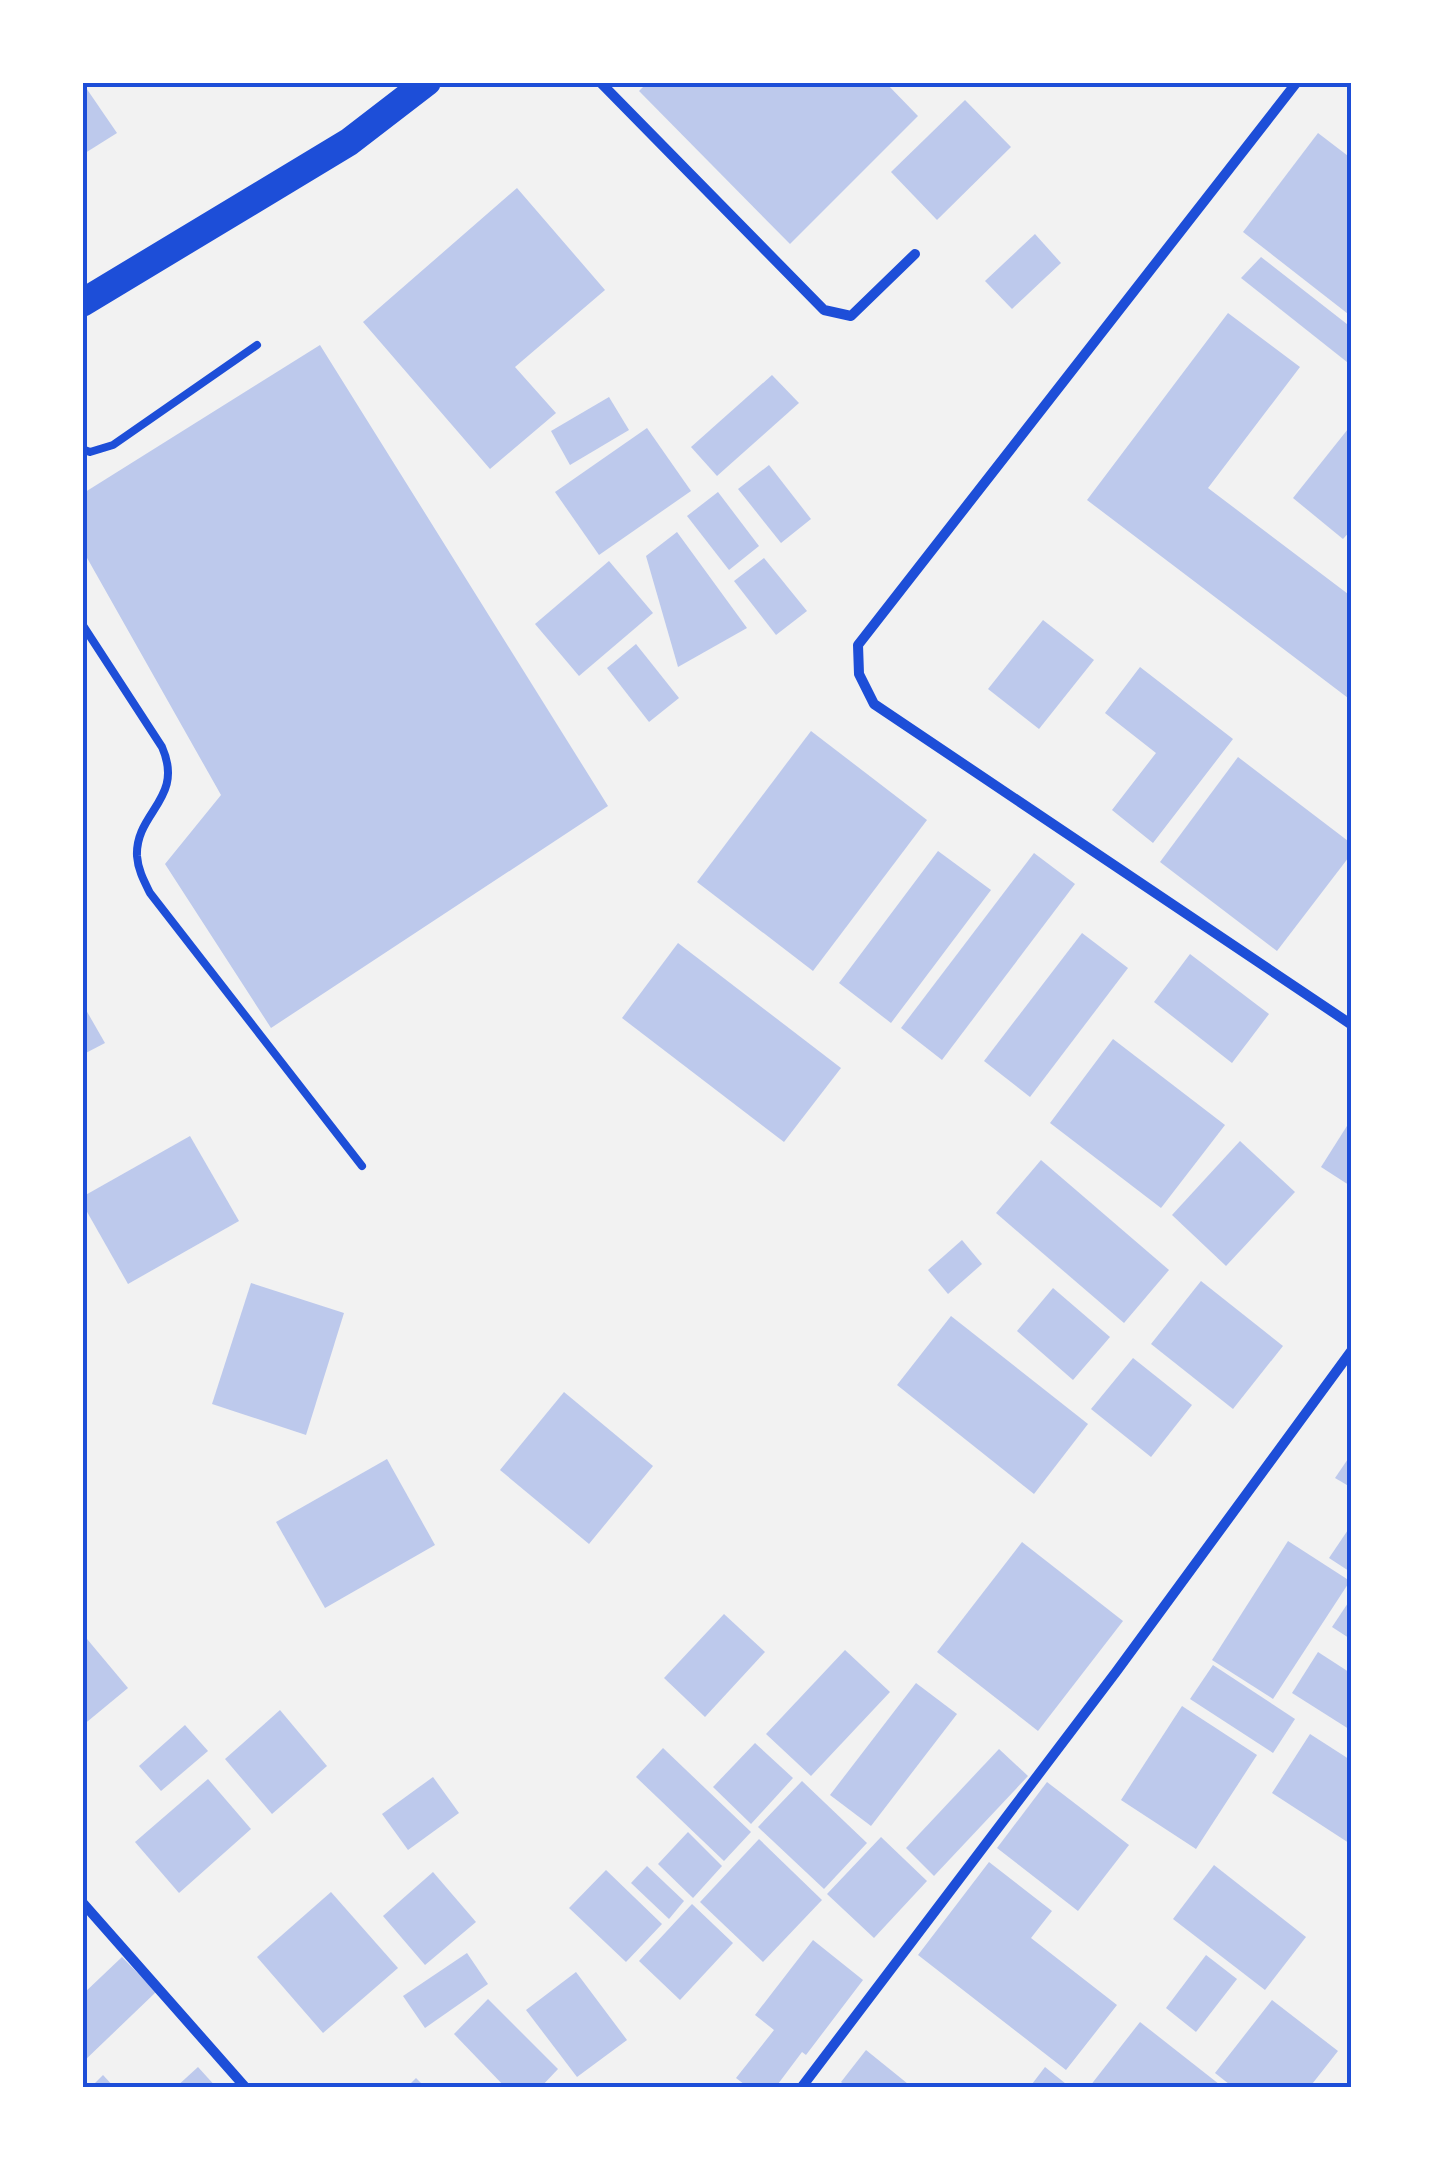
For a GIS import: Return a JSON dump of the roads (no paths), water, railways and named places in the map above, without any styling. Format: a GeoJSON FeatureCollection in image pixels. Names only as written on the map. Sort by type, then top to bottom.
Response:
{"type":"FeatureCollection","features":[{"type":"Feature","properties":{"kind":"highway"},"geometry":{"type":"LineString","coordinates":[[82,303],[349,142],[427,82]]}},
{"type":"Feature","properties":{"kind":"street"},"geometry":{"type":"LineString","coordinates":[[600,82],[824,310],[851,316],[915,254]]}},
{"type":"Feature","properties":{"kind":"street"},"geometry":{"type":"LineString","coordinates":[[1297,82],[858,645],[859,674],[874,704],[1352,1025]]}},
{"type":"Feature","properties":{"kind":"street"},"geometry":{"type":"LineString","coordinates":[[802,2088],[1116,1672],[1352,1350]]}},
{"type":"Feature","properties":{"kind":"street"},"geometry":{"type":"LineString","coordinates":[[82,1902],[246,2088]]}},
{"type":"Feature","properties":{"kind":"lane"},"geometry":{"type":"LineString","coordinates":[[82,449],[90,452],[113,444],[257,345]]}},
{"type":"Feature","properties":{"kind":"lane"},"geometry":{"type":"LineString","coordinates":[[82,624],[166,756],[168,788],[148,821],[137,850],[140,874],[150,893],[362,1166]]}}]}
